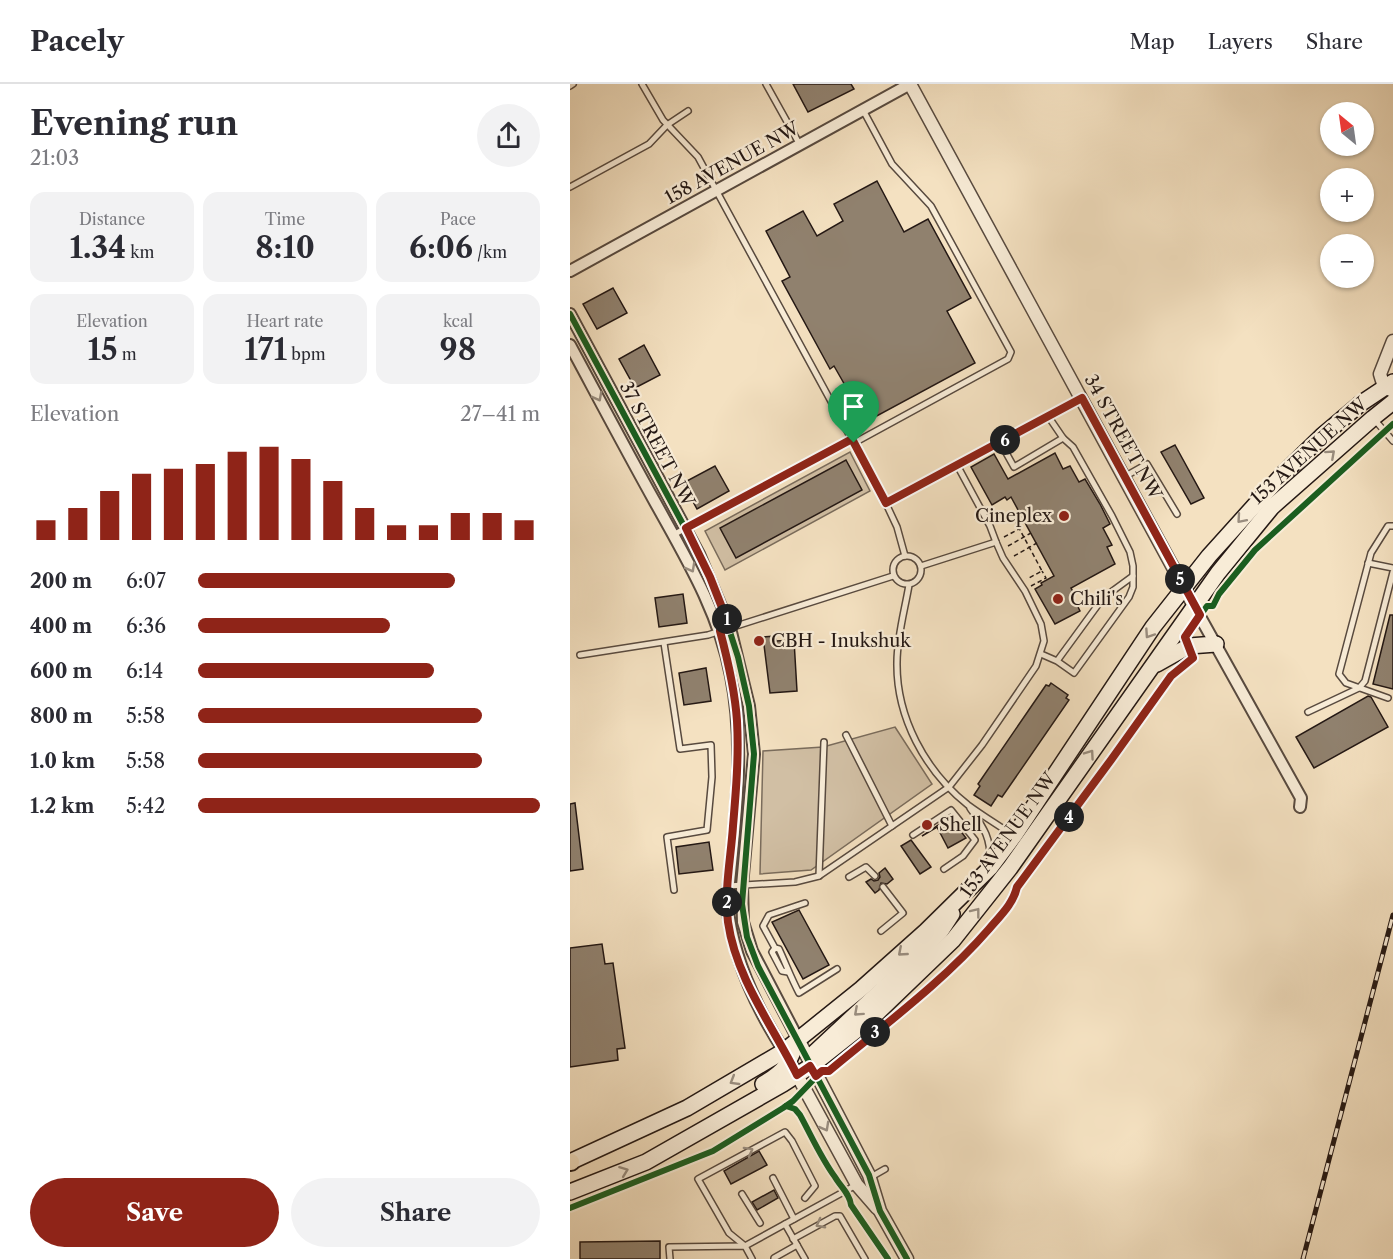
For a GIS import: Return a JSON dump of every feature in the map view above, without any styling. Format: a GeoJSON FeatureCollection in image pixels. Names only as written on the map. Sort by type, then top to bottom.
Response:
{"type":"FeatureCollection","features":[{"type":"Feature","properties":{"kind":"main road","name":"153 AVENUE NW"},"geometry":{"type":"LineString","coordinates":[[798,1039],[877,974],[990,868],[1014,836],[1153,627],[1209,556],[1283,474],[1339,421],[1390,387]]}},
{"type":"Feature","properties":{"kind":"main road","name":"153 AVENUE NW"},"geometry":{"type":"LineString","coordinates":[[570,1162],[790,1062],[809,1062],[873,1017],[953,940],[1000,881],[1218,573],[1272,507],[1393,402]]}},
{"type":"Feature","properties":{"kind":"main road"},"geometry":{"type":"LineString","coordinates":[[1150,669],[1190,646],[1216,644]]}},
{"type":"Feature","properties":{"kind":"main road"},"geometry":{"type":"LineString","coordinates":[[809,1062],[941,932],[967,892]]}},
{"type":"Feature","properties":{"kind":"main road"},"geometry":{"type":"LineString","coordinates":[[790,1062],[798,1039]]}},
{"type":"Feature","properties":{"kind":"main road","name":"153 AVENUE NW"},"geometry":{"type":"LineString","coordinates":[[570,1192],[646,1162],[790,1062]]}},
{"type":"Feature","properties":{"kind":"street","name":"158 AVENUE NW"},"geometry":{"type":"LineString","coordinates":[[570,271],[910,84]]}},
{"type":"Feature","properties":{"kind":"street","name":"34 STREET NW"},"geometry":{"type":"LineString","coordinates":[[910,84],[1301,798],[1300,807]]}},
{"type":"Feature","properties":{"kind":"street","name":"37 STREET NW"},"geometry":{"type":"LineString","coordinates":[[570,314],[686,528],[710,577],[747,698],[754,754],[742,886],[743,922],[758,966],[798,1039]]}},
{"type":"Feature","properties":{"kind":"street","name":"37 STREET NW"},"geometry":{"type":"LineString","coordinates":[[570,345],[725,630],[737,720],[737,770],[727,903],[732,940],[746,977],[790,1062]]}},
{"type":"Feature","properties":{"kind":"street"},"geometry":{"type":"LineString","coordinates":[[1390,387],[1380,374],[1392,347]]}},
{"type":"Feature","properties":{"kind":"street"},"geometry":{"type":"LineString","coordinates":[[798,1039],[870,1178],[880,1211]]}},
{"type":"Feature","properties":{"kind":"street"},"geometry":{"type":"LineString","coordinates":[[790,1062],[857,1185],[880,1211],[907,1259]]}},
{"type":"Feature","properties":{"kind":"lane"},"geometry":{"type":"LineString","coordinates":[[642,84],[659,116],[694,151],[886,503],[897,527],[905,556]]}},
{"type":"Feature","properties":{"kind":"lane"},"geometry":{"type":"LineString","coordinates":[[766,84],[800,145]]}},
{"type":"Feature","properties":{"kind":"lane"},"geometry":{"type":"LineString","coordinates":[[673,535],[1008,359],[1011,352],[931,206],[892,164],[863,110]]}},
{"type":"Feature","properties":{"kind":"lane"},"geometry":{"type":"LineString","coordinates":[[570,187],[649,144],[667,125],[688,111]]}},
{"type":"Feature","properties":{"kind":"lane"},"geometry":{"type":"LineString","coordinates":[[886,503],[1082,398]]}},
{"type":"Feature","properties":{"kind":"lane"},"geometry":{"type":"LineString","coordinates":[[1041,654],[1057,661],[1074,673],[1129,597],[1133,587],[1130,552],[1073,447],[1063,438],[1048,416]]}},
{"type":"Feature","properties":{"kind":"lane"},"geometry":{"type":"LineString","coordinates":[[1372,418],[1393,441]]}},
{"type":"Feature","properties":{"kind":"lane"},"geometry":{"type":"LineString","coordinates":[[1000,442],[1014,467],[1063,438]]}},
{"type":"Feature","properties":{"kind":"lane"},"geometry":{"type":"LineString","coordinates":[[1124,477],[1147,464],[1177,514]]}},
{"type":"Feature","properties":{"kind":"lane"},"geometry":{"type":"LineString","coordinates":[[728,886],[795,882],[819,876],[949,787],[982,745],[1032,673],[1044,641],[1038,616],[1019,580],[1003,558],[990,526],[957,465]]}},
{"type":"Feature","properties":{"kind":"lane"},"geometry":{"type":"LineString","coordinates":[[1388,698],[1346,683],[1339,674],[1371,553],[1388,526],[1393,526]]}},
{"type":"Feature","properties":{"kind":"lane"},"geometry":{"type":"LineString","coordinates":[[921,566],[996,542]]}},
{"type":"Feature","properties":{"kind":"lane"},"geometry":{"type":"LineString","coordinates":[[900,557],[915,558],[921,566],[921,576],[909,585],[898,582],[893,576],[894,565],[900,557]]}},
{"type":"Feature","properties":{"kind":"lane"},"geometry":{"type":"LineString","coordinates":[[1308,712],[1359,688],[1365,681],[1393,570],[1368,563]]}},
{"type":"Feature","properties":{"kind":"lane"},"geometry":{"type":"LineString","coordinates":[[580,655],[664,643],[725,630],[893,576]]}},
{"type":"Feature","properties":{"kind":"lane"},"geometry":{"type":"LineString","coordinates":[[1057,661],[1103,598],[1133,576]]}},
{"type":"Feature","properties":{"kind":"lane"},"geometry":{"type":"LineString","coordinates":[[909,585],[897,661],[901,699],[910,732],[949,787],[967,804],[1014,836],[1009,861],[1000,881]]}},
{"type":"Feature","properties":{"kind":"lane"},"geometry":{"type":"LineString","coordinates":[[664,643],[680,749],[711,745],[712,777],[707,830],[667,837],[674,890]]}},
{"type":"Feature","properties":{"kind":"lane"},"geometry":{"type":"LineString","coordinates":[[846,735],[891,826]]}},
{"type":"Feature","properties":{"kind":"lane"},"geometry":{"type":"LineString","coordinates":[[819,876],[824,742]]}},
{"type":"Feature","properties":{"kind":"lane"},"geometry":{"type":"LineString","coordinates":[[967,804],[984,829],[991,845],[990,868]]}},
{"type":"Feature","properties":{"kind":"lane"},"geometry":{"type":"LineString","coordinates":[[913,835],[951,810],[969,829],[975,840],[963,856],[944,869]]}},
{"type":"Feature","properties":{"kind":"lane"},"geometry":{"type":"LineString","coordinates":[[849,877],[866,867],[875,876]]}},
{"type":"Feature","properties":{"kind":"lane"},"geometry":{"type":"LineString","coordinates":[[881,931],[903,913],[883,886]]}},
{"type":"Feature","properties":{"kind":"lane"},"geometry":{"type":"LineString","coordinates":[[805,903],[769,915],[763,926],[775,948],[779,949],[799,993],[837,969]]}},
{"type":"Feature","properties":{"kind":"lane"},"geometry":{"type":"LineString","coordinates":[[753,1259],[745,1246],[729,1233],[698,1179],[785,1132],[792,1140],[815,1186],[805,1198]]}},
{"type":"Feature","properties":{"kind":"lane"},"geometry":{"type":"LineString","coordinates":[[670,1259],[669,1247],[745,1246],[885,1169]]}},
{"type":"Feature","properties":{"kind":"lane"},"geometry":{"type":"LineString","coordinates":[[773,1178],[794,1219]]}},
{"type":"Feature","properties":{"kind":"lane"},"geometry":{"type":"LineString","coordinates":[[742,1194],[760,1223]]}},
{"type":"Feature","properties":{"kind":"lane"},"geometry":{"type":"LineString","coordinates":[[794,1239],[835,1216],[840,1216],[865,1259]]}},
{"type":"Feature","properties":{"kind":"lane"},"geometry":{"type":"LineString","coordinates":[[785,1224],[805,1259]]}},
{"type":"Feature","properties":{"kind":"lane"},"geometry":{"type":"LineString","coordinates":[[774,1259],[797,1245]]}},
{"type":"Feature","properties":{"kind":"path"},"geometry":{"type":"LineString","coordinates":[[996,524],[1012,515],[1024,537],[1045,579],[1030,587]]}},
{"type":"Feature","properties":{"kind":"path"},"geometry":{"type":"LineString","coordinates":[[1004,537],[1019,528]]}},
{"type":"Feature","properties":{"kind":"path"},"geometry":{"type":"LineString","coordinates":[[1008,546],[1031,533]]}},
{"type":"Feature","properties":{"kind":"path"},"geometry":{"type":"LineString","coordinates":[[1014,556],[1037,543]]}},
{"type":"Feature","properties":{"kind":"path"},"geometry":{"type":"LineString","coordinates":[[1027,579],[1042,571]]}},
{"type":"Feature","properties":{"kind":"shaded area"},"geometry":{"type":"Polygon","coordinates":[[[850,452],[870,491],[725,570],[705,531],[850,452]]]}},
{"type":"Feature","properties":{"kind":"shaded area"},"geometry":{"type":"Polygon","coordinates":[[[895,727],[932,784],[811,870],[760,874],[763,751],[823,747],[895,727]]]}},
{"type":"Feature","properties":{"kind":"building"},"geometry":{"type":"Polygon","coordinates":[[[793,84],[851,84],[854,89],[808,112],[793,84]]]}},
{"type":"Feature","properties":{"kind":"building"},"geometry":{"type":"Polygon","coordinates":[[[877,181],[904,232],[928,219],[971,298],[947,311],[975,363],[873,418],[871,414],[852,424],[839,400],[850,394],[834,366],[830,369],[782,281],[790,277],[766,231],[803,211],[817,236],[843,221],[834,204],[877,181]]]}},
{"type":"Feature","properties":{"kind":"building"},"geometry":{"type":"Polygon","coordinates":[[[613,288],[627,313],[597,329],[583,304],[613,288]]]}},
{"type":"Feature","properties":{"kind":"building"},"geometry":{"type":"Polygon","coordinates":[[[644,345],[660,375],[635,388],[619,359],[644,345]]]}},
{"type":"Feature","properties":{"kind":"building"},"geometry":{"type":"Polygon","coordinates":[[[1175,445],[1204,498],[1191,504],[1161,452],[1175,445]]]}},
{"type":"Feature","properties":{"kind":"building","name":"Cineplex"},"geometry":{"type":"Polygon","coordinates":[[[1055,453],[1063,469],[1070,466],[1079,482],[1085,479],[1100,504],[1110,524],[1103,528],[1112,545],[1107,547],[1115,564],[1071,588],[1080,611],[1055,624],[1035,589],[1054,576],[1011,497],[1007,500],[1005,497],[992,505],[971,467],[994,454],[1008,479],[1055,453]]]}},
{"type":"Feature","properties":{"kind":"building"},"geometry":{"type":"Polygon","coordinates":[[[846,460],[862,490],[736,558],[720,528],[846,460]]]}},
{"type":"Feature","properties":{"kind":"building"},"geometry":{"type":"Polygon","coordinates":[[[715,466],[729,491],[697,509],[683,483],[715,466]]]}},
{"type":"Feature","properties":{"kind":"building"},"geometry":{"type":"Polygon","coordinates":[[[683,594],[687,623],[659,627],[655,598],[683,594]]]}},
{"type":"Feature","properties":{"kind":"building"},"geometry":{"type":"Polygon","coordinates":[[[1390,615],[1393,615],[1393,689],[1373,684],[1390,615]]]}},
{"type":"Feature","properties":{"kind":"building"},"geometry":{"type":"Polygon","coordinates":[[[775,636],[776,641],[794,640],[797,691],[770,693],[763,637],[775,636]]]}},
{"type":"Feature","properties":{"kind":"building"},"geometry":{"type":"Polygon","coordinates":[[[706,668],[711,701],[684,705],[679,673],[706,668]]]}},
{"type":"Feature","properties":{"kind":"building"},"geometry":{"type":"Polygon","coordinates":[[[1051,683],[1068,695],[1066,698],[1069,700],[1002,797],[998,795],[991,806],[974,795],[980,786],[978,784],[1046,685],[1049,686],[1051,683]]]}},
{"type":"Feature","properties":{"kind":"building"},"geometry":{"type":"Polygon","coordinates":[[[1368,696],[1371,697],[1388,727],[1314,768],[1296,737],[1368,696]]]}},
{"type":"Feature","properties":{"kind":"building"},"geometry":{"type":"Polygon","coordinates":[[[575,803],[583,869],[570,871],[570,804],[575,803]]]}},
{"type":"Feature","properties":{"kind":"building"},"geometry":{"type":"Polygon","coordinates":[[[950,817],[966,838],[948,848],[937,827],[922,836],[950,817]]]}},
{"type":"Feature","properties":{"kind":"building","name":"Shell"},"geometry":{"type":"Polygon","coordinates":[[[911,840],[931,867],[920,874],[901,846],[911,840]]]}},
{"type":"Feature","properties":{"kind":"building"},"geometry":{"type":"Polygon","coordinates":[[[709,842],[713,870],[679,874],[676,847],[709,842]]]}},
{"type":"Feature","properties":{"kind":"building"},"geometry":{"type":"Polygon","coordinates":[[[885,868],[893,879],[887,884],[881,883],[879,890],[875,893],[866,882],[871,879],[878,880],[879,873],[885,868]]]}},
{"type":"Feature","properties":{"kind":"building"},"geometry":{"type":"Polygon","coordinates":[[[799,910],[829,965],[803,979],[772,922],[799,910]]]}},
{"type":"Feature","properties":{"kind":"building"},"geometry":{"type":"Polygon","coordinates":[[[602,944],[605,964],[613,963],[625,1048],[617,1049],[618,1060],[570,1067],[570,948],[602,944]]]}},
{"type":"Feature","properties":{"kind":"building"},"geometry":{"type":"Polygon","coordinates":[[[759,1151],[767,1165],[731,1184],[724,1171],[759,1151]]]}},
{"type":"Feature","properties":{"kind":"building"},"geometry":{"type":"Polygon","coordinates":[[[774,1190],[778,1198],[757,1210],[752,1202],[774,1190]]]}},
{"type":"Feature","properties":{"kind":"building"},"geometry":{"type":"Polygon","coordinates":[[[660,1241],[660,1259],[580,1259],[580,1242],[660,1241]]]}},
{"type":"Feature","properties":{"kind":"railway"},"geometry":{"type":"LineString","coordinates":[[1303,1259],[1393,915]]}},
{"type":"Feature","properties":{"kind":"cycle path"},"geometry":{"type":"LineString","coordinates":[[570,314],[699,554],[721,604],[738,657],[749,706],[754,754],[742,904],[747,937],[758,966],[869,1175],[880,1211],[907,1259]]}},
{"type":"Feature","properties":{"kind":"cycle path"},"geometry":{"type":"LineString","coordinates":[[570,1208],[713,1151],[783,1108],[793,1101],[822,1071],[829,1071],[952,968],[1006,909],[1017,887],[1171,676],[1193,658],[1185,637],[1207,606],[1213,606],[1219,594],[1255,550],[1393,424]]}},
{"type":"Feature","properties":{"kind":"cycle path"},"geometry":{"type":"LineString","coordinates":[[786,1106],[795,1109],[800,1115],[825,1162],[847,1194],[851,1205],[888,1259]]}},
{"type":"Feature","properties":{"kind":"place","name":"Cineplex"},"geometry":{"type":"Point","coordinates":[1064,516]}},
{"type":"Feature","properties":{"kind":"place","name":"Chili's"},"geometry":{"type":"Point","coordinates":[1058,599]}},
{"type":"Feature","properties":{"kind":"place","name":"CBH - Inukshuk"},"geometry":{"type":"Point","coordinates":[759,641]}},
{"type":"Feature","properties":{"kind":"place","name":"Shell"},"geometry":{"type":"Point","coordinates":[927,825]}},
{"type":"Feature","properties":{"kind":"route"},"geometry":{"type":"LineString","coordinates":[[1082,398],[1200,615],[1185,637],[1193,658],[1171,676],[1017,887],[1012,903],[937,983],[829,1071],[822,1071],[816,1076],[810,1066],[797,1075],[746,977],[728,922],[727,903],[738,744],[731,676],[720,631],[730,628],[722,604],[686,528],[852,439],[854,443],[886,503],[1082,398]]}}]}
